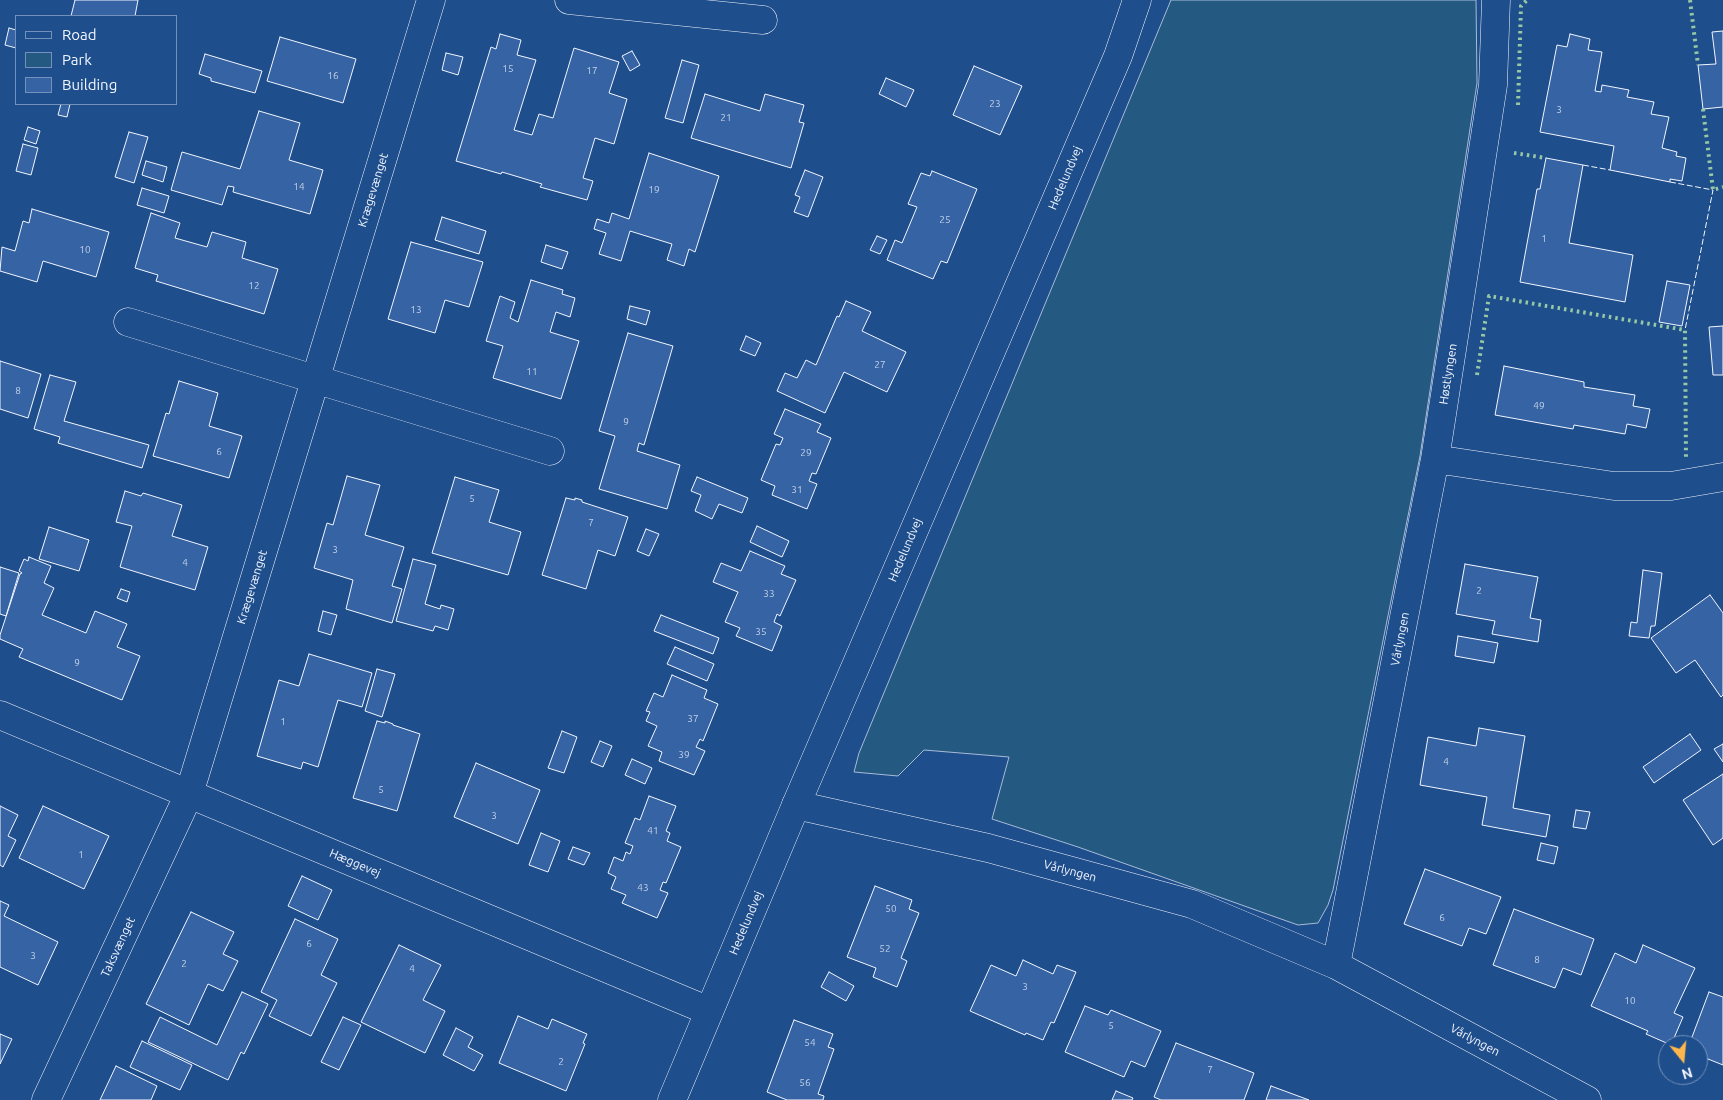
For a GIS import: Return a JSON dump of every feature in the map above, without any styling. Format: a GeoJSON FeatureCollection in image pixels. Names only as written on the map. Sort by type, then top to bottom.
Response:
{"type":"FeatureCollection","features":[{"type":"Feature","properties":{"kind":"street","name":"Krægevænget"},"geometry":{"type":"LineString","coordinates":[[189,794],[431,0]]}},
{"type":"Feature","properties":{"kind":"street"},"geometry":{"type":"LineString","coordinates":[[570,0],[763,20]]}},
{"type":"Feature","properties":{"kind":"street","name":"Hedelundvej"},"geometry":{"type":"LineString","coordinates":[[672,1100],[796,804],[1118,56],[1137,0]]}},
{"type":"Feature","properties":{"kind":"street","name":"Høstlyngen"},"geometry":{"type":"LineString","coordinates":[[1435,459],[1493,85],[1496,0]]}},
{"type":"Feature","properties":{"kind":"street"},"geometry":{"type":"LineString","coordinates":[[128,322],[550,451]]}},
{"type":"Feature","properties":{"kind":"street"},"geometry":{"type":"LineString","coordinates":[[1435,459],[1614,486],[1671,486],[1723,477]]}},
{"type":"Feature","properties":{"kind":"street","name":"Vårlyngen"},"geometry":{"type":"LineString","coordinates":[[1336,965],[1435,459]]}},
{"type":"Feature","properties":{"kind":"street","name":"Hæggevej"},"geometry":{"type":"LineString","coordinates":[[0,715],[709,1011]]}},
{"type":"Feature","properties":{"kind":"street","name":"Taksvænget"},"geometry":{"type":"LineString","coordinates":[[46,1100],[189,794]]}},
{"type":"Feature","properties":{"kind":"street","name":"Vårlyngen"},"geometry":{"type":"LineString","coordinates":[[796,804],[988,848],[1192,904],[1336,965],[1587,1100]]}},
{"type":"Feature","properties":{"kind":"green space"},"geometry":{"type":"Polygon","coordinates":[[[1171,0],[1476,0],[1477,83],[1420,456],[1333,890],[1328,905],[1318,923],[1298,925],[1078,847],[992,819],[1009,757],[924,750],[898,776],[854,772],[859,753],[1171,0]]]}},
{"type":"Feature","properties":{"kind":"building"},"geometry":{"type":"Polygon","coordinates":[[[75,0],[138,0],[135,15],[71,15],[75,0]]]}},
{"type":"Feature","properties":{"kind":"building"},"geometry":{"type":"Polygon","coordinates":[[[9,28],[15,30],[15,48],[5,45],[9,28]]]}},
{"type":"Feature","properties":{"kind":"building"},"geometry":{"type":"Polygon","coordinates":[[[1723,31],[1723,107],[1703,109],[1698,65],[1716,64],[1712,32],[1723,31]]]}},
{"type":"Feature","properties":{"kind":"building"},"geometry":{"type":"Polygon","coordinates":[[[500,34],[521,40],[517,55],[536,60],[514,130],[532,135],[539,114],[553,118],[574,48],[619,62],[609,93],[627,99],[614,144],[595,138],[583,178],[593,181],[587,200],[540,187],[542,184],[502,172],[501,174],[456,161],[491,47],[496,49],[500,34]]]}},
{"type":"Feature","properties":{"kind":"building"},"geometry":{"type":"Polygon","coordinates":[[[1570,34],[1590,39],[1588,50],[1602,52],[1595,91],[1601,92],[1602,85],[1629,90],[1627,97],[1654,102],[1651,114],[1669,117],[1662,148],[1677,152],[1676,156],[1686,158],[1682,181],[1670,179],[1670,182],[1610,170],[1614,146],[1540,132],[1557,45],[1567,47],[1570,34]]]}},
{"type":"Feature","properties":{"kind":"building"},"geometry":{"type":"Polygon","coordinates":[[[280,37],[356,59],[343,103],[267,81],[280,37]]]}},
{"type":"Feature","properties":{"kind":"building"},"geometry":{"type":"Polygon","coordinates":[[[632,51],[640,65],[630,71],[622,56],[632,51]]]}},
{"type":"Feature","properties":{"kind":"building"},"geometry":{"type":"Polygon","coordinates":[[[446,53],[463,57],[458,75],[442,70],[446,53]]]}},
{"type":"Feature","properties":{"kind":"building"},"geometry":{"type":"Polygon","coordinates":[[[205,54],[262,71],[255,93],[211,81],[211,78],[199,74],[205,54]]]}},
{"type":"Feature","properties":{"kind":"building"},"geometry":{"type":"Polygon","coordinates":[[[682,60],[699,65],[683,123],[665,118],[682,60]]]}},
{"type":"Feature","properties":{"kind":"building"},"geometry":{"type":"Polygon","coordinates":[[[974,66],[1022,86],[1000,135],[953,115],[974,66]]]}},
{"type":"Feature","properties":{"kind":"building"},"geometry":{"type":"Polygon","coordinates":[[[886,78],[914,90],[906,107],[879,94],[886,78]]]}},
{"type":"Feature","properties":{"kind":"building"},"geometry":{"type":"Polygon","coordinates":[[[705,94],[760,111],[765,94],[804,105],[799,122],[804,123],[791,168],[691,138],[705,94]]]}},
{"type":"Feature","properties":{"kind":"building"},"geometry":{"type":"Polygon","coordinates":[[[61,105],[70,105],[67,117],[58,115],[61,105]]]}},
{"type":"Feature","properties":{"kind":"building"},"geometry":{"type":"Polygon","coordinates":[[[259,111],[300,123],[289,160],[323,170],[310,214],[233,192],[234,187],[228,186],[222,205],[171,190],[182,152],[240,169],[259,111]]]}},
{"type":"Feature","properties":{"kind":"building"},"geometry":{"type":"Polygon","coordinates":[[[28,127],[40,131],[36,144],[24,140],[28,127]]]}},
{"type":"Feature","properties":{"kind":"building"},"geometry":{"type":"Polygon","coordinates":[[[129,132],[148,137],[134,183],[115,177],[129,132]]]}},
{"type":"Feature","properties":{"kind":"building"},"geometry":{"type":"Polygon","coordinates":[[[23,144],[38,148],[31,175],[16,171],[23,144]]]}},
{"type":"Feature","properties":{"kind":"building"},"geometry":{"type":"Polygon","coordinates":[[[649,153],[719,176],[695,252],[689,249],[684,266],[667,260],[672,244],[630,231],[621,261],[599,254],[606,233],[594,229],[597,219],[609,223],[612,213],[629,219],[649,153]]]}},
{"type":"Feature","properties":{"kind":"building"},"geometry":{"type":"Polygon","coordinates":[[[1546,158],[1583,165],[1569,243],[1633,255],[1625,302],[1520,282],[1537,189],[1540,189],[1546,158]]]}},
{"type":"Feature","properties":{"kind":"building"},"geometry":{"type":"Polygon","coordinates":[[[146,161],[167,167],[163,182],[142,175],[146,161]]]}},
{"type":"Feature","properties":{"kind":"building"},"geometry":{"type":"Polygon","coordinates":[[[805,170],[823,177],[808,217],[794,212],[800,197],[795,195],[805,170]]]}},
{"type":"Feature","properties":{"kind":"building"},"geometry":{"type":"Polygon","coordinates":[[[932,171],[977,189],[947,263],[941,261],[933,279],[887,260],[895,240],[902,243],[917,207],[908,204],[921,173],[930,176],[932,171]]]}},
{"type":"Feature","properties":{"kind":"building"},"geometry":{"type":"Polygon","coordinates":[[[142,188],[169,196],[164,213],[137,205],[142,188]]]}},
{"type":"Feature","properties":{"kind":"building"},"geometry":{"type":"Polygon","coordinates":[[[32,209],[109,232],[96,277],[43,261],[37,282],[0,271],[2,247],[15,251],[23,221],[29,223],[32,209]]]}},
{"type":"Feature","properties":{"kind":"building"},"geometry":{"type":"Polygon","coordinates":[[[151,213],[180,223],[175,238],[207,247],[212,232],[246,242],[242,258],[278,269],[264,314],[156,281],[158,275],[135,268],[151,213]]]}},
{"type":"Feature","properties":{"kind":"building"},"geometry":{"type":"Polygon","coordinates":[[[442,217],[486,231],[479,254],[435,240],[442,217]]]}},
{"type":"Feature","properties":{"kind":"building"},"geometry":{"type":"Polygon","coordinates":[[[877,236],[887,240],[880,254],[870,250],[877,236]]]}},
{"type":"Feature","properties":{"kind":"building"},"geometry":{"type":"Polygon","coordinates":[[[411,242],[483,262],[469,307],[445,300],[435,333],[388,319],[411,242]]]}},
{"type":"Feature","properties":{"kind":"building"},"geometry":{"type":"Polygon","coordinates":[[[546,245],[568,252],[562,269],[541,262],[546,245]]]}},
{"type":"Feature","properties":{"kind":"building"},"geometry":{"type":"Polygon","coordinates":[[[531,280],[563,290],[562,294],[575,298],[570,317],[556,312],[550,332],[579,341],[561,399],[493,378],[503,346],[486,341],[500,296],[515,302],[510,318],[518,322],[531,280]]]}},
{"type":"Feature","properties":{"kind":"building"},"geometry":{"type":"Polygon","coordinates":[[[1667,281],[1690,285],[1682,326],[1659,322],[1667,281]]]}},
{"type":"Feature","properties":{"kind":"building"},"geometry":{"type":"Polygon","coordinates":[[[846,301],[871,312],[862,331],[906,352],[887,392],[844,372],[825,413],[777,391],[785,373],[797,378],[806,360],[816,365],[837,316],[839,317],[846,301]]]}},
{"type":"Feature","properties":{"kind":"building"},"geometry":{"type":"Polygon","coordinates":[[[630,306],[650,311],[646,325],[627,319],[630,306]]]}},
{"type":"Feature","properties":{"kind":"building"},"geometry":{"type":"Polygon","coordinates":[[[1723,326],[1723,375],[1713,375],[1709,327],[1723,326]]]}},
{"type":"Feature","properties":{"kind":"building"},"geometry":{"type":"Polygon","coordinates":[[[628,333],[673,346],[644,445],[639,443],[637,451],[680,465],[667,509],[599,489],[615,436],[599,431],[628,333]]]}},
{"type":"Feature","properties":{"kind":"building"},"geometry":{"type":"Polygon","coordinates":[[[746,336],[761,343],[755,356],[740,350],[746,336]]]}},
{"type":"Feature","properties":{"kind":"building"},"geometry":{"type":"Polygon","coordinates":[[[0,361],[41,374],[28,418],[0,409],[0,361]]]}},
{"type":"Feature","properties":{"kind":"building"},"geometry":{"type":"Polygon","coordinates":[[[1504,366],[1584,382],[1584,387],[1635,395],[1633,406],[1650,409],[1646,428],[1627,424],[1625,434],[1574,425],[1573,429],[1495,415],[1504,366]]]}},
{"type":"Feature","properties":{"kind":"building"},"geometry":{"type":"Polygon","coordinates":[[[50,375],[76,382],[64,421],[149,445],[142,468],[58,443],[60,437],[34,429],[50,375]]]}},
{"type":"Feature","properties":{"kind":"building"},"geometry":{"type":"Polygon","coordinates":[[[179,381],[218,393],[209,426],[242,436],[229,478],[153,456],[166,413],[169,414],[179,381]]]}},
{"type":"Feature","properties":{"kind":"building"},"geometry":{"type":"Polygon","coordinates":[[[785,409],[821,424],[817,432],[831,438],[816,474],[812,473],[809,481],[817,484],[807,509],[772,495],[775,486],[761,480],[776,444],[780,445],[783,438],[774,434],[785,409]]]}},
{"type":"Feature","properties":{"kind":"building"},"geometry":{"type":"Polygon","coordinates":[[[347,476],[380,485],[365,535],[404,547],[392,586],[402,589],[392,623],[346,609],[353,580],[314,568],[327,523],[333,525],[347,476]]]}},
{"type":"Feature","properties":{"kind":"building"},"geometry":{"type":"Polygon","coordinates":[[[455,477],[499,490],[489,522],[521,532],[508,575],[432,553],[455,477]]]}},
{"type":"Feature","properties":{"kind":"building"},"geometry":{"type":"Polygon","coordinates":[[[697,477],[748,498],[742,513],[719,504],[712,519],[695,511],[701,495],[691,491],[697,477]]]}},
{"type":"Feature","properties":{"kind":"building"},"geometry":{"type":"Polygon","coordinates":[[[125,491],[141,496],[143,493],[182,505],[172,536],[208,547],[195,590],[120,567],[132,526],[116,522],[125,491]]]}},
{"type":"Feature","properties":{"kind":"building"},"geometry":{"type":"Polygon","coordinates":[[[566,498],[582,500],[582,502],[628,517],[615,556],[598,550],[586,589],[542,575],[566,498]]]}},
{"type":"Feature","properties":{"kind":"building"},"geometry":{"type":"Polygon","coordinates":[[[757,526],[789,541],[782,557],[750,542],[757,526]]]}},
{"type":"Feature","properties":{"kind":"building"},"geometry":{"type":"Polygon","coordinates":[[[49,527],[89,540],[79,571],[39,559],[49,527]]]}},
{"type":"Feature","properties":{"kind":"building"},"geometry":{"type":"Polygon","coordinates":[[[646,529],[659,534],[649,556],[637,551],[646,529]]]}},
{"type":"Feature","properties":{"kind":"building"},"geometry":{"type":"Polygon","coordinates":[[[750,551],[785,566],[781,574],[796,580],[780,616],[777,614],[774,622],[782,626],[772,651],[736,636],[740,628],[725,622],[738,592],[713,582],[721,563],[741,571],[750,551]]]}},
{"type":"Feature","properties":{"kind":"building"},"geometry":{"type":"Polygon","coordinates":[[[29,557],[51,566],[44,583],[54,588],[42,615],[86,633],[95,611],[127,624],[117,647],[140,656],[122,700],[19,657],[23,649],[0,639],[20,574],[22,573],[19,571],[24,559],[28,561],[29,557]]]}},
{"type":"Feature","properties":{"kind":"building"},"geometry":{"type":"Polygon","coordinates":[[[413,559],[436,565],[425,604],[440,609],[441,605],[454,609],[448,630],[435,626],[433,631],[396,621],[413,559]]]}},
{"type":"Feature","properties":{"kind":"building"},"geometry":{"type":"Polygon","coordinates":[[[1465,564],[1538,577],[1530,618],[1541,620],[1538,642],[1492,634],[1495,621],[1456,614],[1465,564]]]}},
{"type":"Feature","properties":{"kind":"building"},"geometry":{"type":"Polygon","coordinates":[[[0,567],[19,573],[6,616],[0,614],[0,567]]]}},
{"type":"Feature","properties":{"kind":"building"},"geometry":{"type":"Polygon","coordinates":[[[1643,570],[1662,573],[1655,626],[1651,626],[1649,638],[1629,636],[1631,622],[1637,623],[1643,570]]]}},
{"type":"Feature","properties":{"kind":"building"},"geometry":{"type":"Polygon","coordinates":[[[121,589],[130,592],[127,602],[117,598],[121,589]]]}},
{"type":"Feature","properties":{"kind":"building"},"geometry":{"type":"Polygon","coordinates":[[[1710,595],[1723,613],[1723,695],[1721,697],[1695,660],[1676,673],[1651,638],[1710,595]]]}},
{"type":"Feature","properties":{"kind":"building"},"geometry":{"type":"Polygon","coordinates":[[[323,611],[337,615],[331,635],[318,631],[323,611]]]}},
{"type":"Feature","properties":{"kind":"building"},"geometry":{"type":"Polygon","coordinates":[[[661,615],[719,638],[713,654],[654,631],[661,615]]]}},
{"type":"Feature","properties":{"kind":"building"},"geometry":{"type":"Polygon","coordinates":[[[1458,636],[1498,643],[1494,663],[1455,656],[1458,636]]]}},
{"type":"Feature","properties":{"kind":"building"},"geometry":{"type":"Polygon","coordinates":[[[675,647],[714,664],[707,681],[667,664],[675,647]]]}},
{"type":"Feature","properties":{"kind":"building"},"geometry":{"type":"Polygon","coordinates":[[[309,654],[372,673],[362,707],[338,700],[318,767],[303,762],[301,769],[257,756],[279,680],[299,686],[309,654]]]}},
{"type":"Feature","properties":{"kind":"building"},"geometry":{"type":"Polygon","coordinates":[[[377,669],[395,674],[382,717],[365,711],[377,669]]]}},
{"type":"Feature","properties":{"kind":"building"},"geometry":{"type":"Polygon","coordinates":[[[672,675],[707,690],[704,698],[718,704],[703,741],[700,739],[696,747],[705,751],[694,775],[659,761],[662,752],[648,746],[657,726],[646,721],[650,712],[646,711],[654,693],[663,697],[672,675]]]}},
{"type":"Feature","properties":{"kind":"building"},"geometry":{"type":"Polygon","coordinates":[[[377,721],[385,723],[385,721],[420,734],[397,811],[353,798],[377,721]]]}},
{"type":"Feature","properties":{"kind":"building"},"geometry":{"type":"Polygon","coordinates":[[[1479,728],[1525,736],[1513,808],[1550,815],[1546,837],[1482,825],[1487,797],[1420,785],[1428,737],[1476,746],[1479,728]]]}},
{"type":"Feature","properties":{"kind":"building"},"geometry":{"type":"Polygon","coordinates":[[[562,731],[577,737],[564,773],[548,768],[562,731]]]}},
{"type":"Feature","properties":{"kind":"building"},"geometry":{"type":"Polygon","coordinates":[[[1690,734],[1701,750],[1654,783],[1643,767],[1690,734]]]}},
{"type":"Feature","properties":{"kind":"building"},"geometry":{"type":"Polygon","coordinates":[[[600,741],[612,746],[603,767],[591,762],[600,741]]]}},
{"type":"Feature","properties":{"kind":"building"},"geometry":{"type":"Polygon","coordinates":[[[1723,744],[1723,762],[1714,749],[1723,744]]]}},
{"type":"Feature","properties":{"kind":"building"},"geometry":{"type":"Polygon","coordinates":[[[632,759],[652,768],[645,784],[625,775],[632,759]]]}},
{"type":"Feature","properties":{"kind":"building"},"geometry":{"type":"Polygon","coordinates":[[[476,763],[540,790],[518,844],[454,817],[476,763]]]}},
{"type":"Feature","properties":{"kind":"building"},"geometry":{"type":"Polygon","coordinates":[[[1723,774],[1723,838],[1713,845],[1683,800],[1723,774]]]}},
{"type":"Feature","properties":{"kind":"building"},"geometry":{"type":"Polygon","coordinates":[[[649,796],[676,806],[666,831],[670,833],[667,841],[681,847],[666,883],[663,882],[660,890],[668,893],[657,918],[622,903],[626,895],[611,889],[616,877],[608,873],[614,857],[623,861],[626,852],[630,854],[633,846],[625,843],[635,818],[640,820],[649,796]]]}},
{"type":"Feature","properties":{"kind":"building"},"geometry":{"type":"Polygon","coordinates":[[[0,806],[18,815],[8,836],[16,840],[3,867],[0,865],[0,806]]]}},
{"type":"Feature","properties":{"kind":"building"},"geometry":{"type":"Polygon","coordinates":[[[43,806],[109,836],[84,889],[19,858],[43,806]]]}},
{"type":"Feature","properties":{"kind":"building"},"geometry":{"type":"Polygon","coordinates":[[[1576,810],[1590,812],[1586,829],[1573,827],[1576,810]]]}},
{"type":"Feature","properties":{"kind":"building"},"geometry":{"type":"Polygon","coordinates":[[[541,833],[560,841],[548,872],[529,865],[541,833]]]}},
{"type":"Feature","properties":{"kind":"building"},"geometry":{"type":"Polygon","coordinates":[[[1541,843],[1558,847],[1554,864],[1537,860],[1541,843]]]}},
{"type":"Feature","properties":{"kind":"building"},"geometry":{"type":"Polygon","coordinates":[[[573,847],[590,853],[584,865],[568,859],[573,847]]]}},
{"type":"Feature","properties":{"kind":"building"},"geometry":{"type":"Polygon","coordinates":[[[1425,869],[1501,897],[1486,934],[1469,928],[1462,946],[1404,924],[1425,869]]]}},
{"type":"Feature","properties":{"kind":"building"},"geometry":{"type":"Polygon","coordinates":[[[302,876],[332,890],[318,920],[288,906],[302,876]]]}},
{"type":"Feature","properties":{"kind":"building"},"geometry":{"type":"Polygon","coordinates":[[[875,886],[912,900],[909,909],[919,913],[901,958],[907,961],[897,987],[873,977],[876,968],[847,957],[875,886]]]}},
{"type":"Feature","properties":{"kind":"building"},"geometry":{"type":"Polygon","coordinates":[[[0,901],[9,905],[4,916],[58,942],[38,985],[0,967],[0,901]]]}},
{"type":"Feature","properties":{"kind":"building"},"geometry":{"type":"Polygon","coordinates":[[[1514,909],[1594,939],[1581,975],[1563,968],[1555,988],[1493,965],[1514,909]]]}},
{"type":"Feature","properties":{"kind":"building"},"geometry":{"type":"Polygon","coordinates":[[[191,912],[234,932],[223,954],[238,961],[223,991],[208,984],[189,1025],[146,1004],[191,912]]]}},
{"type":"Feature","properties":{"kind":"building"},"geometry":{"type":"Polygon","coordinates":[[[295,919],[338,939],[321,975],[337,983],[311,1036],[269,1016],[277,1000],[261,992],[295,919]]]}},
{"type":"Feature","properties":{"kind":"building"},"geometry":{"type":"Polygon","coordinates":[[[399,945],[441,965],[423,1000],[445,1011],[425,1053],[361,1022],[399,945]]]}},
{"type":"Feature","properties":{"kind":"building"},"geometry":{"type":"Polygon","coordinates":[[[1643,945],[1695,968],[1674,1013],[1683,1017],[1675,1035],[1658,1035],[1658,1039],[1646,1034],[1648,1031],[1591,1006],[1615,953],[1636,963],[1643,945]]]}},
{"type":"Feature","properties":{"kind":"building"},"geometry":{"type":"Polygon","coordinates":[[[1023,960],[1053,974],[1057,965],[1076,972],[1054,1023],[1051,1022],[1043,1040],[1026,1033],[1025,1035],[970,1011],[991,965],[1016,976],[1023,960]]]}},
{"type":"Feature","properties":{"kind":"building"},"geometry":{"type":"Polygon","coordinates":[[[829,972],[854,986],[846,1001],[821,987],[829,972]]]}},
{"type":"Feature","properties":{"kind":"building"},"geometry":{"type":"Polygon","coordinates":[[[242,992],[268,1004],[244,1054],[241,1052],[228,1080],[148,1042],[160,1017],[217,1045],[242,992]]]}},
{"type":"Feature","properties":{"kind":"building"},"geometry":{"type":"Polygon","coordinates":[[[1709,992],[1723,997],[1723,1065],[1708,1059],[1708,1035],[1693,1035],[1709,992]]]}},
{"type":"Feature","properties":{"kind":"building"},"geometry":{"type":"Polygon","coordinates":[[[1085,1006],[1108,1015],[1111,1010],[1161,1031],[1145,1067],[1131,1061],[1124,1077],[1065,1052],[1085,1006]]]}},
{"type":"Feature","properties":{"kind":"building"},"geometry":{"type":"Polygon","coordinates":[[[518,1016],[548,1029],[552,1019],[587,1034],[583,1043],[585,1044],[566,1091],[499,1063],[518,1016]]]}},
{"type":"Feature","properties":{"kind":"building"},"geometry":{"type":"Polygon","coordinates":[[[343,1017],[361,1025],[339,1070],[321,1062],[343,1017]]]}},
{"type":"Feature","properties":{"kind":"building"},"geometry":{"type":"Polygon","coordinates":[[[794,1020],[833,1034],[828,1047],[834,1049],[818,1094],[824,1096],[823,1100],[787,1100],[767,1092],[794,1020]]]}},
{"type":"Feature","properties":{"kind":"building"},"geometry":{"type":"Polygon","coordinates":[[[456,1028],[473,1037],[468,1047],[483,1055],[474,1071],[443,1055],[456,1028]]]}},
{"type":"Feature","properties":{"kind":"building"},"geometry":{"type":"Polygon","coordinates":[[[0,1034],[12,1039],[0,1064],[0,1034]]]}},
{"type":"Feature","properties":{"kind":"building"},"geometry":{"type":"Polygon","coordinates":[[[142,1041],[192,1065],[180,1090],[130,1067],[142,1041]]]}},
{"type":"Feature","properties":{"kind":"building"},"geometry":{"type":"Polygon","coordinates":[[[1176,1043],[1254,1073],[1244,1100],[1161,1100],[1154,1097],[1176,1043]]]}},
{"type":"Feature","properties":{"kind":"building"},"geometry":{"type":"Polygon","coordinates":[[[116,1066],[157,1086],[151,1100],[100,1100],[116,1066]]]}},
{"type":"Feature","properties":{"kind":"building"},"geometry":{"type":"Polygon","coordinates":[[[1271,1086],[1309,1100],[1266,1100],[1271,1086]]]}},
{"type":"Feature","properties":{"kind":"building"},"geometry":{"type":"Polygon","coordinates":[[[1116,1091],[1133,1098],[1132,1100],[1112,1100],[1116,1091]]]}},
{"type":"Feature","properties":{"kind":"hedge"},"geometry":{"type":"LineString","coordinates":[[1518,105],[1521,6],[1527,0]]}},
{"type":"Feature","properties":{"kind":"hedge"},"geometry":{"type":"LineString","coordinates":[[1690,0],[1698,65]]}},
{"type":"Feature","properties":{"kind":"hedge"},"geometry":{"type":"LineString","coordinates":[[1703,109],[1713,190],[1723,187]]}},
{"type":"Feature","properties":{"kind":"hedge"},"geometry":{"type":"LineString","coordinates":[[1514,153],[1546,158]]}},
{"type":"Feature","properties":{"kind":"hedge"},"geometry":{"type":"LineString","coordinates":[[1477,375],[1489,296],[1685,330],[1686,460]]}},
{"type":"Feature","properties":{"kind":"fence"},"geometry":{"type":"LineString","coordinates":[[1583,165],[1610,170]]}},
{"type":"Feature","properties":{"kind":"fence"},"geometry":{"type":"LineString","coordinates":[[1670,182],[1713,190],[1685,330]]}}]}
